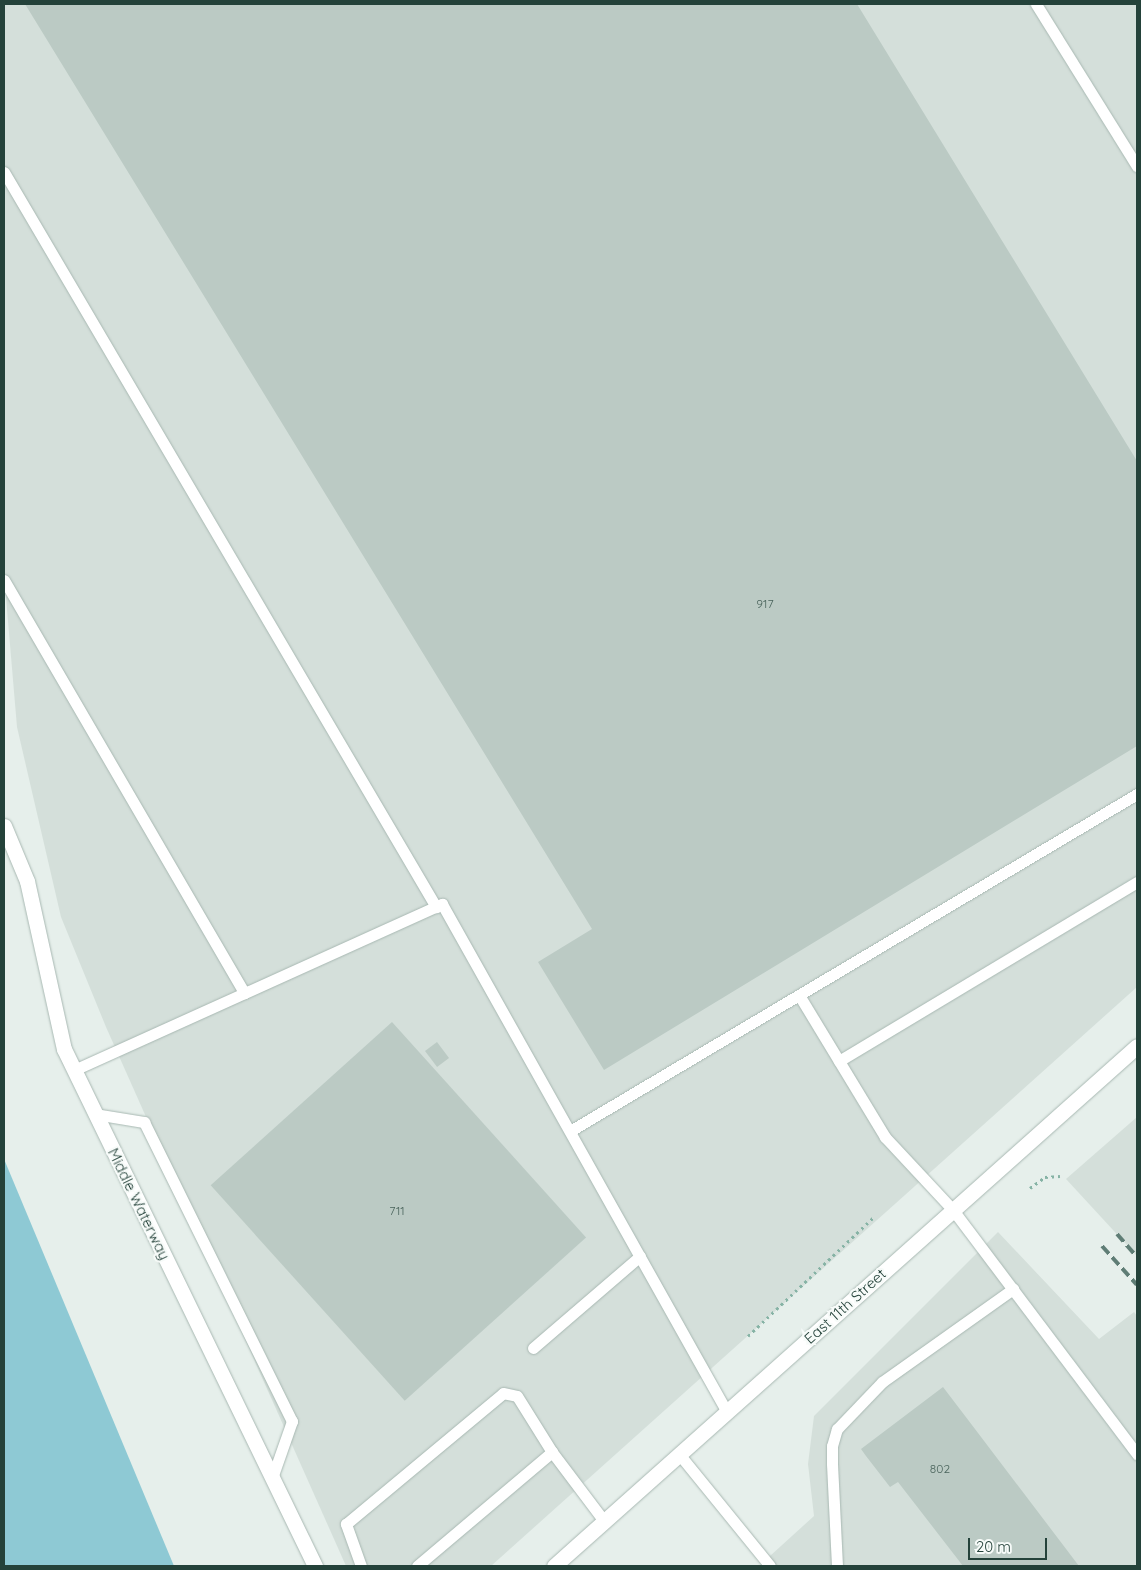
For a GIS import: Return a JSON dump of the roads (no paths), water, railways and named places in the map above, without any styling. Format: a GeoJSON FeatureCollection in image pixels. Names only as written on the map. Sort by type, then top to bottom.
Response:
{"type":"FeatureCollection","features":[{"type":"Feature","properties":{"kind":"street","name":"Middle Waterway"},"geometry":{"type":"LineString","coordinates":[[4,826],[27,882],[64,1049],[315,1566]]}},
{"type":"Feature","properties":{"kind":"street","name":"East 11th Street"},"geometry":{"type":"LineString","coordinates":[[554,1566],[1137,1046]]}},
{"type":"Feature","properties":{"kind":"lane"},"geometry":{"type":"LineString","coordinates":[[1036,4],[1137,166]]}},
{"type":"Feature","properties":{"kind":"lane"},"geometry":{"type":"LineString","coordinates":[[4,172],[436,907]]}},
{"type":"Feature","properties":{"kind":"lane"},"geometry":{"type":"LineString","coordinates":[[4,580],[244,993]]}},
{"type":"Feature","properties":{"kind":"lane"},"geometry":{"type":"LineString","coordinates":[[570,1131],[1137,794]]}},
{"type":"Feature","properties":{"kind":"lane"},"geometry":{"type":"LineString","coordinates":[[839,1061],[1137,882]]}},
{"type":"Feature","properties":{"kind":"lane"},"geometry":{"type":"LineString","coordinates":[[74,1070],[442,904],[727,1412]]}},
{"type":"Feature","properties":{"kind":"lane"},"geometry":{"type":"LineString","coordinates":[[799,995],[884,1137],[953,1210],[1137,1454]]}},
{"type":"Feature","properties":{"kind":"lane"},"geometry":{"type":"LineString","coordinates":[[95,1114],[144,1122],[292,1421],[272,1478]]}},
{"type":"Feature","properties":{"kind":"lane"},"geometry":{"type":"LineString","coordinates":[[533,1348],[640,1256]]}},
{"type":"Feature","properties":{"kind":"lane"},"geometry":{"type":"LineString","coordinates":[[837,1566],[832,1446],[837,1429],[882,1382],[1012,1289]]}},
{"type":"Feature","properties":{"kind":"lane"},"geometry":{"type":"LineString","coordinates":[[361,1566],[346,1524],[503,1393],[517,1396],[552,1452],[604,1521]]}},
{"type":"Feature","properties":{"kind":"lane"},"geometry":{"type":"LineString","coordinates":[[417,1566],[552,1452]]}},
{"type":"Feature","properties":{"kind":"lane"},"geometry":{"type":"LineString","coordinates":[[679,1454],[770,1566]]}},
{"type":"Feature","properties":{"kind":"water"},"geometry":{"type":"Polygon","coordinates":[[[4,1159],[174,1566],[4,1566],[4,1159]]]}},
{"type":"Feature","properties":{"kind":"railway"},"geometry":{"type":"LineString","coordinates":[[1117,1234],[1137,1257]]}},
{"type":"Feature","properties":{"kind":"railway"},"geometry":{"type":"LineString","coordinates":[[1102,1246],[1137,1285]]}}]}
